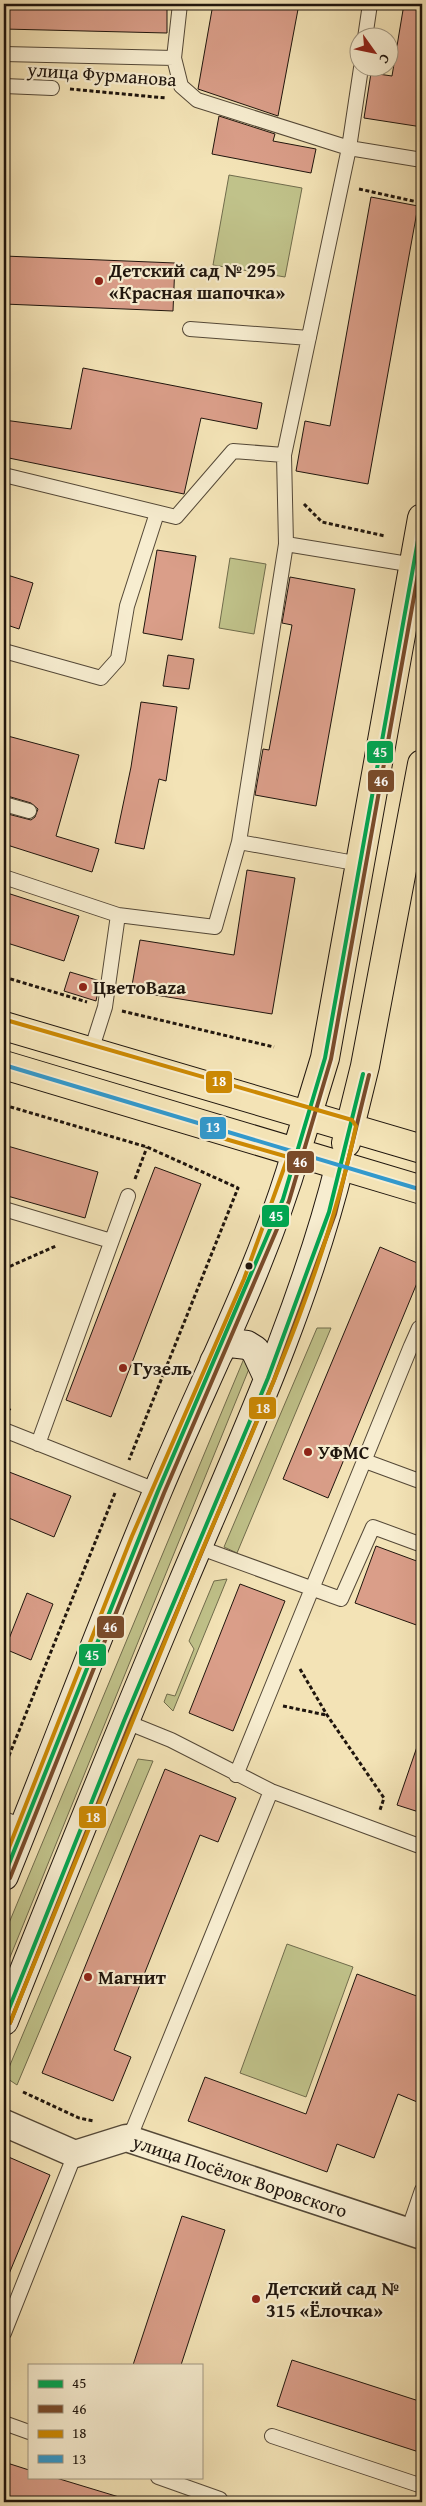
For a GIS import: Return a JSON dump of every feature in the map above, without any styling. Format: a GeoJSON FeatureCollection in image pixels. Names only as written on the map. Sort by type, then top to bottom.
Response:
{"type":"FeatureCollection","features":[{"type":"Feature","properties":{"kind":"main road"},"geometry":{"type":"LineString","coordinates":[[4,1876],[14,1822],[214,1363],[283,1199],[325,1058],[422,518]]}},
{"type":"Feature","properties":{"kind":"main road"},"geometry":{"type":"LineString","coordinates":[[4,2021],[124,1721],[268,1378],[318,1244],[367,1057],[416,836],[422,764]]}},
{"type":"Feature","properties":{"kind":"main road"},"geometry":{"type":"LineString","coordinates":[[4,1026],[350,1126],[422,1149]]}},
{"type":"Feature","properties":{"kind":"main road"},"geometry":{"type":"LineString","coordinates":[[4,1065],[422,1190]]}},
{"type":"Feature","properties":{"kind":"main road"},"geometry":{"type":"LineString","coordinates":[[214,1363],[222,1347],[230,1343],[247,1345],[256,1350],[268,1378]]}},
{"type":"Feature","properties":{"kind":"street"},"geometry":{"type":"LineString","coordinates":[[4,2123],[75,2154]]}},
{"type":"Feature","properties":{"kind":"street","name":"улица Посёлок Воровского"},"geometry":{"type":"LineString","coordinates":[[75,2154],[130,2133],[415,2233]]}},
{"type":"Feature","properties":{"kind":"lane"},"geometry":{"type":"LineString","coordinates":[[4,54],[174,58],[180,4]]}},
{"type":"Feature","properties":{"kind":"lane"},"geometry":{"type":"LineString","coordinates":[[366,28],[370,4]]}},
{"type":"Feature","properties":{"kind":"lane","name":"улица Фурманова"},"geometry":{"type":"LineString","coordinates":[[174,58],[181,86],[197,100],[349,148],[422,160]]}},
{"type":"Feature","properties":{"kind":"lane"},"geometry":{"type":"LineString","coordinates":[[4,877],[118,915],[215,927],[239,842],[286,544],[284,455],[349,148],[359,78]]}},
{"type":"Feature","properties":{"kind":"lane","name":"улица Фурманова"},"geometry":{"type":"LineString","coordinates":[[4,86],[52,88]]}},
{"type":"Feature","properties":{"kind":"lane"},"geometry":{"type":"LineString","coordinates":[[190,329],[309,338]]}},
{"type":"Feature","properties":{"kind":"lane"},"geometry":{"type":"LineString","coordinates":[[4,476],[176,517],[233,451],[284,455]]}},
{"type":"Feature","properties":{"kind":"lane"},"geometry":{"type":"LineString","coordinates":[[4,651],[100,678],[118,659],[127,606],[157,513]]}},
{"type":"Feature","properties":{"kind":"lane"},"geometry":{"type":"LineString","coordinates":[[286,544],[414,565]]}},
{"type":"Feature","properties":{"kind":"lane"},"geometry":{"type":"LineString","coordinates":[[4,804],[29,811]]}},
{"type":"Feature","properties":{"kind":"lane"},"geometry":{"type":"LineString","coordinates":[[239,842],[360,864]]}},
{"type":"Feature","properties":{"kind":"lane"},"geometry":{"type":"LineString","coordinates":[[91,1051],[105,1007],[118,915]]}},
{"type":"Feature","properties":{"kind":"lane"},"geometry":{"type":"LineString","coordinates":[[38,1444],[128,1196]]}},
{"type":"Feature","properties":{"kind":"lane"},"geometry":{"type":"LineString","coordinates":[[4,1209],[112,1241]]}},
{"type":"Feature","properties":{"kind":"lane"},"geometry":{"type":"LineString","coordinates":[[236,1775],[419,1328],[422,1329]]}},
{"type":"Feature","properties":{"kind":"lane"},"geometry":{"type":"LineString","coordinates":[[4,1430],[158,1491]]}},
{"type":"Feature","properties":{"kind":"lane"},"geometry":{"type":"LineString","coordinates":[[364,1461],[422,1482]]}},
{"type":"Feature","properties":{"kind":"lane"},"geometry":{"type":"LineString","coordinates":[[198,1547],[341,1599],[373,1526],[422,1545]]}},
{"type":"Feature","properties":{"kind":"lane"},"geometry":{"type":"LineString","coordinates":[[124,1721],[171,1740],[236,1775],[271,1791],[422,1847]]}},
{"type":"Feature","properties":{"kind":"lane"},"geometry":{"type":"LineString","coordinates":[[130,2133],[271,1791]]}},
{"type":"Feature","properties":{"kind":"lane"},"geometry":{"type":"LineString","coordinates":[[4,2333],[75,2154]]}},
{"type":"Feature","properties":{"kind":"lane"},"geometry":{"type":"LineString","coordinates":[[415,2233],[422,2190]]}},
{"type":"Feature","properties":{"kind":"lane"},"geometry":{"type":"LineString","coordinates":[[4,2423],[28,2432]]}},
{"type":"Feature","properties":{"kind":"lane"},"geometry":{"type":"LineString","coordinates":[[272,2436],[422,2486]]}},
{"type":"Feature","properties":{"kind":"lane"},"geometry":{"type":"LineString","coordinates":[[161,2478],[223,2501]]}},
{"type":"Feature","properties":{"kind":"path","name":"улица Фурманова"},"geometry":{"type":"LineString","coordinates":[[52,88],[197,100]]}},
{"type":"Feature","properties":{"kind":"path"},"geometry":{"type":"LineString","coordinates":[[341,185],[422,203]]}},
{"type":"Feature","properties":{"kind":"path"},"geometry":{"type":"LineString","coordinates":[[285,486],[322,522],[385,536]]}},
{"type":"Feature","properties":{"kind":"path"},"geometry":{"type":"LineString","coordinates":[[4,978],[105,1007],[274,1047]]}},
{"type":"Feature","properties":{"kind":"path"},"geometry":{"type":"LineString","coordinates":[[4,1105],[147,1147],[238,1188],[4,1768]]}},
{"type":"Feature","properties":{"kind":"path"},"geometry":{"type":"LineString","coordinates":[[128,1196],[147,1147]]}},
{"type":"Feature","properties":{"kind":"path"},"geometry":{"type":"LineString","coordinates":[[4,1270],[84,1233]]}},
{"type":"Feature","properties":{"kind":"path"},"geometry":{"type":"LineString","coordinates":[[288,1648],[327,1715],[384,1798],[373,1830]]}},
{"type":"Feature","properties":{"kind":"path"},"geometry":{"type":"LineString","coordinates":[[266,1702],[327,1715]]}},
{"type":"Feature","properties":{"kind":"path"},"geometry":{"type":"LineString","coordinates":[[23,2092],[79,2118],[130,2133]]}},
{"type":"Feature","properties":{"kind":"green space"},"geometry":{"type":"Polygon","coordinates":[[[229,175],[302,188],[285,277],[213,265],[229,175]]]}},
{"type":"Feature","properties":{"kind":"green space"},"geometry":{"type":"Polygon","coordinates":[[[230,558],[266,564],[254,634],[219,628],[230,558]]]}},
{"type":"Feature","properties":{"kind":"green space"},"geometry":{"type":"Polygon","coordinates":[[[317,1328],[331,1328],[237,1553],[224,1547],[317,1328]]]}},
{"type":"Feature","properties":{"kind":"green space"},"geometry":{"type":"Polygon","coordinates":[[[245,1356],[253,1359],[4,1972],[4,1935],[245,1356]]]}},
{"type":"Feature","properties":{"kind":"green space"},"geometry":{"type":"Polygon","coordinates":[[[227,1579],[173,1711],[164,1702],[167,1694],[175,1696],[194,1649],[189,1641],[214,1581],[227,1579]]]}},
{"type":"Feature","properties":{"kind":"green space"},"geometry":{"type":"Polygon","coordinates":[[[138,1759],[153,1761],[17,2085],[5,2077],[138,1759]]]}},
{"type":"Feature","properties":{"kind":"green space"},"geometry":{"type":"Polygon","coordinates":[[[287,1944],[353,1967],[306,2097],[240,2073],[287,1944]]]}},
{"type":"Feature","properties":{"kind":"building"},"geometry":{"type":"Polygon","coordinates":[[[4,4],[167,4],[167,33],[4,29],[4,4]]]}},
{"type":"Feature","properties":{"kind":"building"},"geometry":{"type":"Polygon","coordinates":[[[213,4],[299,4],[278,116],[198,89],[213,4]]]}},
{"type":"Feature","properties":{"kind":"building"},"geometry":{"type":"Polygon","coordinates":[[[404,4],[422,4],[422,127],[364,118],[370,78],[398,78],[398,40],[404,4]]]}},
{"type":"Feature","properties":{"kind":"building"},"geometry":{"type":"Polygon","coordinates":[[[219,116],[275,134],[273,141],[316,149],[311,173],[212,154],[219,116]]]}},
{"type":"Feature","properties":{"kind":"building"},"geometry":{"type":"Polygon","coordinates":[[[371,197],[418,206],[368,484],[296,471],[305,421],[330,426],[371,197]]]}},
{"type":"Feature","properties":{"kind":"building"},"geometry":{"type":"Polygon","coordinates":[[[4,256],[175,263],[173,311],[4,304],[4,256]]]}},
{"type":"Feature","properties":{"kind":"building"},"geometry":{"type":"Polygon","coordinates":[[[83,368],[262,403],[257,429],[201,418],[184,494],[4,457],[4,420],[71,429],[83,368]]]}},
{"type":"Feature","properties":{"kind":"building"},"geometry":{"type":"Polygon","coordinates":[[[157,550],[196,556],[182,640],[143,633],[157,550]]]}},
{"type":"Feature","properties":{"kind":"building"},"geometry":{"type":"Polygon","coordinates":[[[4,574],[33,583],[19,629],[4,624],[4,574]]]}},
{"type":"Feature","properties":{"kind":"building"},"geometry":{"type":"Polygon","coordinates":[[[290,577],[355,589],[316,806],[255,795],[263,749],[269,750],[292,625],[282,623],[290,577]]]}},
{"type":"Feature","properties":{"kind":"building"},"geometry":{"type":"Polygon","coordinates":[[[168,655],[194,659],[189,689],[163,686],[168,655]]]}},
{"type":"Feature","properties":{"kind":"building"},"geometry":{"type":"Polygon","coordinates":[[[141,702],[177,707],[166,781],[159,779],[144,849],[115,843],[131,767],[141,702]]]}},
{"type":"Feature","properties":{"kind":"building"},"geometry":{"type":"Polygon","coordinates":[[[4,735],[79,755],[56,836],[99,849],[92,872],[4,844],[4,813],[31,820],[35,817],[38,809],[31,803],[4,795],[4,735]]]}},
{"type":"Feature","properties":{"kind":"building"},"geometry":{"type":"Polygon","coordinates":[[[247,870],[295,878],[272,1014],[131,991],[140,940],[234,955],[247,870]]]}},
{"type":"Feature","properties":{"kind":"building"},"geometry":{"type":"Polygon","coordinates":[[[4,892],[79,916],[64,961],[4,942],[4,892]]]}},
{"type":"Feature","properties":{"kind":"building","name":"ЦветоBaza"},"geometry":{"type":"Polygon","coordinates":[[[70,972],[100,981],[96,1001],[64,991],[70,972]]]}},
{"type":"Feature","properties":{"kind":"building"},"geometry":{"type":"Polygon","coordinates":[[[4,1145],[98,1172],[85,1218],[4,1195],[4,1145]]]}},
{"type":"Feature","properties":{"kind":"building"},"geometry":{"type":"Polygon","coordinates":[[[155,1167],[201,1184],[111,1417],[66,1400],[155,1167]]]}},
{"type":"Feature","properties":{"kind":"building"},"geometry":{"type":"Polygon","coordinates":[[[380,1247],[422,1265],[422,1271],[328,1498],[283,1479],[380,1247]]]}},
{"type":"Feature","properties":{"kind":"building"},"geometry":{"type":"Polygon","coordinates":[[[4,1470],[71,1496],[54,1537],[4,1516],[4,1470]]]}},
{"type":"Feature","properties":{"kind":"building"},"geometry":{"type":"Polygon","coordinates":[[[376,1546],[422,1563],[422,1627],[355,1603],[376,1546]]]}},
{"type":"Feature","properties":{"kind":"building"},"geometry":{"type":"Polygon","coordinates":[[[240,1584],[285,1601],[233,1731],[189,1713],[240,1584]]]}},
{"type":"Feature","properties":{"kind":"building"},"geometry":{"type":"Polygon","coordinates":[[[27,1593],[53,1604],[31,1660],[5,1649],[27,1593]]]}},
{"type":"Feature","properties":{"kind":"building"},"geometry":{"type":"Polygon","coordinates":[[[419,1741],[422,1742],[422,1813],[397,1805],[419,1741]]]}},
{"type":"Feature","properties":{"kind":"building"},"geometry":{"type":"Polygon","coordinates":[[[165,1769],[236,1798],[218,1842],[200,1835],[114,2050],[131,2057],[113,2101],[42,2073],[165,1769]]]}},
{"type":"Feature","properties":{"kind":"building"},"geometry":{"type":"Polygon","coordinates":[[[357,1974],[422,1998],[422,2104],[398,2094],[374,2158],[337,2144],[327,2172],[188,2121],[205,2077],[306,2114],[357,1974]]]}},
{"type":"Feature","properties":{"kind":"building"},"geometry":{"type":"Polygon","coordinates":[[[4,2155],[50,2175],[4,2286],[4,2155]]]}},
{"type":"Feature","properties":{"kind":"building"},"geometry":{"type":"Polygon","coordinates":[[[182,2216],[225,2230],[181,2364],[133,2364],[182,2216]]]}},
{"type":"Feature","properties":{"kind":"building"},"geometry":{"type":"Polygon","coordinates":[[[292,2360],[422,2402],[422,2453],[277,2406],[292,2360]]]}},
{"type":"Feature","properties":{"kind":"building"},"geometry":{"type":"Polygon","coordinates":[[[4,2462],[28,2470],[28,2478],[56,2478],[119,2497],[118,2502],[4,2502],[4,2462]]]}},
{"type":"Feature","properties":{"kind":"transit line","name":"45"},"geometry":{"type":"LineString","coordinates":[[4,1876],[158,1491],[283,1199],[325,1058],[422,518]]}},
{"type":"Feature","properties":{"kind":"transit line","name":"46"},"geometry":{"type":"LineString","coordinates":[[10,1878],[164,1493],[289,1201],[331,1059],[422,552]]}},
{"type":"Feature","properties":{"kind":"transit line","name":"18"},"geometry":{"type":"LineString","coordinates":[[6,1020],[352,1120],[356,1126],[327,1236],[289,1343],[201,1553],[10,2023]]}},
{"type":"Feature","properties":{"kind":"transit line","name":"13"},"geometry":{"type":"LineString","coordinates":[[4,1065],[422,1190]]}},
{"type":"Feature","properties":{"kind":"transit line","name":"45"},"geometry":{"type":"LineString","coordinates":[[4,2021],[124,1721],[268,1378],[329,1212],[363,1074]]}},
{"type":"Feature","properties":{"kind":"transit line","name":"46"},"geometry":{"type":"LineString","coordinates":[[10,2023],[130,1723],[274,1380],[335,1214],[369,1075]]}},
{"type":"Feature","properties":{"kind":"transit line","name":"18"},"geometry":{"type":"LineString","coordinates":[[4,1860],[132,1536],[244,1279],[288,1157],[215,1136]]}},
{"type":"Feature","properties":{"kind":"place","name":"Детский сад № 295 «Красная шапочка»"},"geometry":{"type":"Point","coordinates":[99,281]}},
{"type":"Feature","properties":{"kind":"place","name":"ЦветоBaza"},"geometry":{"type":"Point","coordinates":[83,987]}},
{"type":"Feature","properties":{"kind":"place","name":"Гузель"},"geometry":{"type":"Point","coordinates":[123,1368]}},
{"type":"Feature","properties":{"kind":"place","name":"УФМС"},"geometry":{"type":"Point","coordinates":[308,1452]}},
{"type":"Feature","properties":{"kind":"place","name":"Магнит"},"geometry":{"type":"Point","coordinates":[88,1977]}},
{"type":"Feature","properties":{"kind":"place","name":"Детский сад № 315 «Ёлочка»"},"geometry":{"type":"Point","coordinates":[256,2299]}}]}
